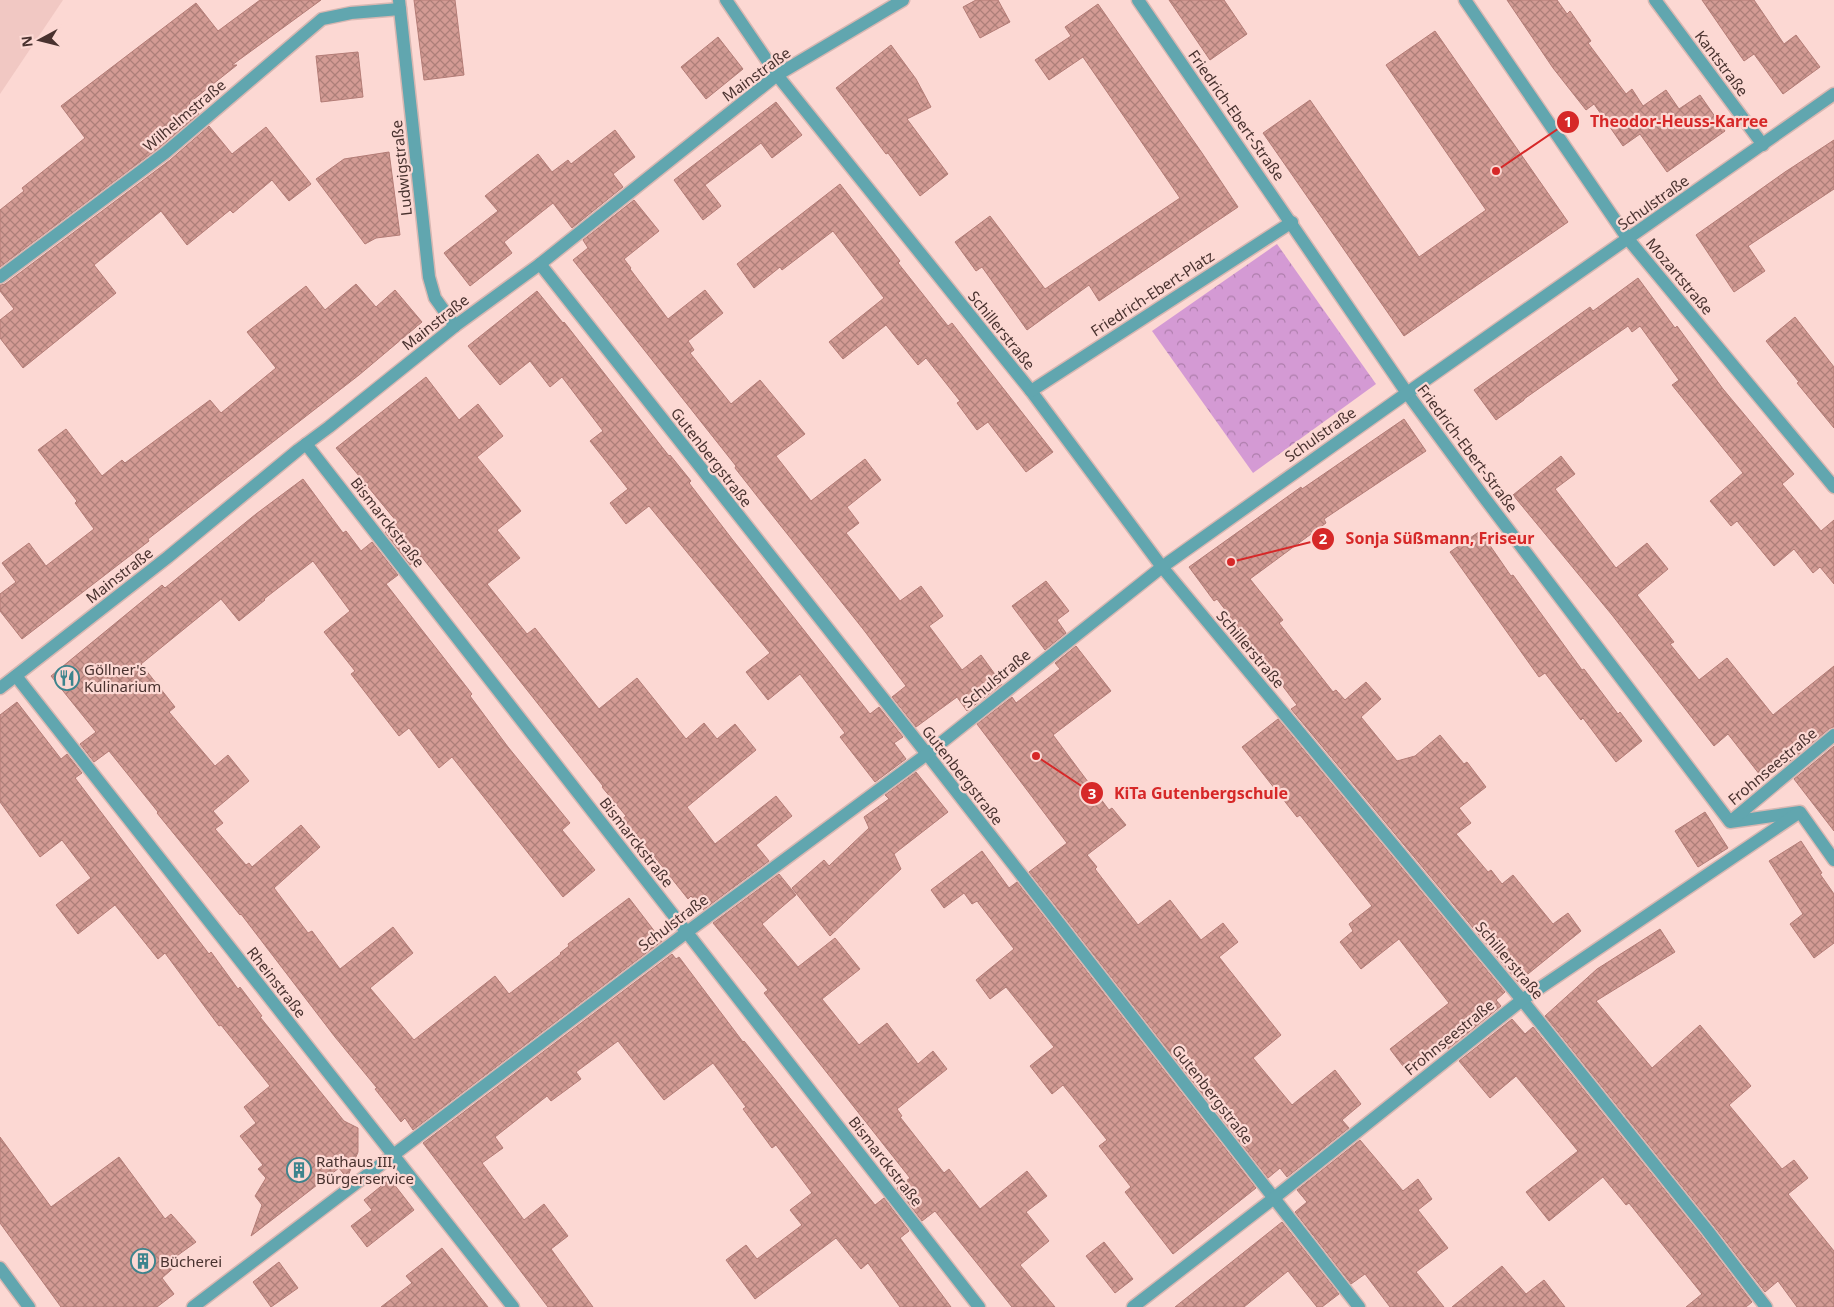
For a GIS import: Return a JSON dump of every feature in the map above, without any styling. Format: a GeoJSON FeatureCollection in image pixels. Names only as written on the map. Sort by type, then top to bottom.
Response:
{"type":"FeatureCollection","features":[{"type":"Feature","properties":{"kind":"street","name":"Schillerstraße"},"geometry":{"type":"LineString","coordinates":[[726,0],[777,75],[1031,391],[1162,567],[1522,1000],[1701,1222],[1766,1307]]}},
{"type":"Feature","properties":{"kind":"street","name":"Mainstraße"},"geometry":{"type":"LineString","coordinates":[[0,688],[455,326],[540,264],[777,75],[903,0]]}},
{"type":"Feature","properties":{"kind":"street","name":"Friedrich-Ebert-Straße"},"geometry":{"type":"LineString","coordinates":[[1138,0],[1292,222],[1406,393],[1730,822]]}},
{"type":"Feature","properties":{"kind":"street","name":"Mozartstraße"},"geometry":{"type":"LineString","coordinates":[[1465,0],[1628,239],[1834,487]]}},
{"type":"Feature","properties":{"kind":"street","name":"Kantstraße"},"geometry":{"type":"LineString","coordinates":[[1655,0],[1763,145]]}},
{"type":"Feature","properties":{"kind":"street","name":"Wilhelmstraße"},"geometry":{"type":"LineString","coordinates":[[0,277],[165,153],[322,19],[399,4]]}},
{"type":"Feature","properties":{"kind":"street","name":"Ludwigstraße"},"geometry":{"type":"LineString","coordinates":[[399,4],[429,277],[435,298],[455,326]]}},
{"type":"Feature","properties":{"kind":"street","name":"Schulstraße"},"geometry":{"type":"LineString","coordinates":[[193,1307],[687,932],[926,754],[1162,567],[1406,393],[1834,94]]}},
{"type":"Feature","properties":{"kind":"street","name":"Friedrich-Ebert-Platz"},"geometry":{"type":"LineString","coordinates":[[1031,391],[1292,222]]}},
{"type":"Feature","properties":{"kind":"street","name":"Gutenbergstraße"},"geometry":{"type":"LineString","coordinates":[[540,264],[1359,1307]]}},
{"type":"Feature","properties":{"kind":"street","name":"Bismarckstraße"},"geometry":{"type":"LineString","coordinates":[[306,444],[979,1307]]}},
{"type":"Feature","properties":{"kind":"street","name":"Rheinstraße"},"geometry":{"type":"LineString","coordinates":[[16,676],[513,1307]]}},
{"type":"Feature","properties":{"kind":"street","name":"Frohnseestraße"},"geometry":{"type":"LineString","coordinates":[[1730,822],[1834,734]]}},
{"type":"Feature","properties":{"kind":"street","name":"Frohnseestraße"},"geometry":{"type":"LineString","coordinates":[[1133,1307],[1274,1198],[1522,1000],[1800,812]]}},
{"type":"Feature","properties":{"kind":"street"},"geometry":{"type":"LineString","coordinates":[[1730,822],[1800,812],[1834,860]]}},
{"type":"Feature","properties":{"kind":"street"},"geometry":{"type":"LineString","coordinates":[[0,1268],[29,1307]]}},
{"type":"Feature","properties":{"kind":"shaded area"},"geometry":{"type":"Polygon","coordinates":[[[0,0],[63,0],[0,94],[0,0]]]}},
{"type":"Feature","properties":{"kind":"green space"},"geometry":{"type":"Polygon","coordinates":[[[1277,244],[1376,384],[1253,473],[1152,331],[1277,244]]]}},
{"type":"Feature","properties":{"kind":"building"},"geometry":{"type":"Polygon","coordinates":[[[260,0],[321,0],[232,65],[237,65],[189,103],[199,114],[160,147],[0,267],[0,210],[24,191],[22,188],[85,138],[61,106],[196,3],[218,31],[260,0]]]}},
{"type":"Feature","properties":{"kind":"building"},"geometry":{"type":"Polygon","coordinates":[[[414,0],[455,0],[464,75],[424,80],[414,0]]]}},
{"type":"Feature","properties":{"kind":"building"},"geometry":{"type":"Polygon","coordinates":[[[976,0],[998,0],[1010,22],[980,38],[963,7],[976,0]]]}},
{"type":"Feature","properties":{"kind":"building"},"geometry":{"type":"Polygon","coordinates":[[[1169,0],[1224,0],[1247,34],[1210,60],[1169,0]]]}},
{"type":"Feature","properties":{"kind":"building"},"geometry":{"type":"Polygon","coordinates":[[[1507,0],[1557,0],[1567,14],[1570,11],[1591,41],[1588,43],[1626,94],[1632,89],[1643,106],[1666,90],[1679,109],[1700,95],[1725,131],[1667,172],[1640,134],[1623,146],[1594,104],[1586,110],[1553,68],[1507,0]]]}},
{"type":"Feature","properties":{"kind":"building"},"geometry":{"type":"Polygon","coordinates":[[[1702,0],[1754,0],[1784,44],[1796,35],[1820,67],[1783,94],[1754,54],[1744,61],[1702,0]]]}},
{"type":"Feature","properties":{"kind":"building"},"geometry":{"type":"Polygon","coordinates":[[[1098,4],[1238,207],[1099,301],[1089,285],[1027,330],[982,267],[976,271],[955,242],[990,216],[1045,289],[1180,198],[1083,57],[1049,80],[1035,60],[1071,36],[1065,27],[1098,4]]]}},
{"type":"Feature","properties":{"kind":"building"},"geometry":{"type":"Polygon","coordinates":[[[1435,31],[1568,222],[1404,336],[1263,133],[1310,100],[1419,257],[1486,210],[1386,65],[1435,31]]]}},
{"type":"Feature","properties":{"kind":"building"},"geometry":{"type":"Polygon","coordinates":[[[718,37],[743,69],[706,99],[681,67],[718,37]]]}},
{"type":"Feature","properties":{"kind":"building"},"geometry":{"type":"Polygon","coordinates":[[[891,45],[916,79],[931,107],[907,119],[948,174],[920,196],[836,88],[891,45]]]}},
{"type":"Feature","properties":{"kind":"building"},"geometry":{"type":"Polygon","coordinates":[[[358,52],[363,97],[321,102],[316,56],[358,52]]]}},
{"type":"Feature","properties":{"kind":"building"},"geometry":{"type":"Polygon","coordinates":[[[776,102],[802,135],[772,158],[761,143],[705,185],[721,206],[703,220],[674,180],[776,102]]]}},
{"type":"Feature","properties":{"kind":"building"},"geometry":{"type":"Polygon","coordinates":[[[209,126],[232,154],[266,127],[311,184],[289,201],[272,180],[233,213],[230,210],[187,245],[161,211],[94,265],[116,293],[23,368],[0,338],[0,320],[14,309],[0,291],[0,285],[5,284],[170,160],[209,126]]]}},
{"type":"Feature","properties":{"kind":"building"},"geometry":{"type":"Polygon","coordinates":[[[615,130],[635,157],[613,174],[623,187],[572,228],[553,203],[504,242],[512,253],[470,286],[444,253],[498,211],[485,196],[538,154],[552,172],[568,160],[571,164],[615,130]]]}},
{"type":"Feature","properties":{"kind":"building"},"geometry":{"type":"Polygon","coordinates":[[[1834,140],[1834,189],[1748,246],[1765,271],[1734,292],[1696,235],[1834,140]]]}},
{"type":"Feature","properties":{"kind":"building"},"geometry":{"type":"Polygon","coordinates":[[[389,152],[400,235],[376,238],[365,244],[316,179],[344,159],[389,152]]]}},
{"type":"Feature","properties":{"kind":"building"},"geometry":{"type":"Polygon","coordinates":[[[840,184],[900,261],[898,263],[948,326],[952,323],[1053,452],[1026,472],[988,422],[977,430],[957,403],[960,401],[926,358],[918,365],[886,325],[843,359],[829,342],[884,298],[833,231],[782,270],[780,267],[754,288],[737,264],[840,184]]]}},
{"type":"Feature","properties":{"kind":"building"},"geometry":{"type":"Polygon","coordinates":[[[634,200],[659,231],[624,259],[668,319],[705,290],[723,313],[688,341],[694,350],[690,353],[731,404],[760,380],[805,434],[776,456],[811,501],[865,459],[881,480],[847,507],[859,523],[846,533],[900,601],[921,586],[943,616],[929,626],[962,670],[981,655],[1002,684],[967,711],[957,697],[916,727],[892,697],[906,686],[735,468],[736,466],[573,260],[588,248],[583,240],[634,200]]]}},
{"type":"Feature","properties":{"kind":"building"},"geometry":{"type":"Polygon","coordinates":[[[1638,278],[1675,328],[1677,326],[1723,389],[1794,474],[1782,484],[1821,531],[1834,520],[1834,584],[1820,567],[1813,573],[1794,549],[1774,566],[1737,521],[1731,526],[1710,501],[1743,473],[1672,385],[1679,380],[1640,326],[1632,332],[1628,326],[1496,420],[1474,390],[1590,307],[1593,311],[1638,278]]]}},
{"type":"Feature","properties":{"kind":"building"},"geometry":{"type":"Polygon","coordinates":[[[356,284],[376,307],[395,290],[422,322],[359,375],[22,639],[0,611],[0,594],[16,582],[2,563],[29,543],[46,566],[94,529],[75,503],[77,501],[38,450],[66,429],[102,476],[122,460],[125,463],[210,400],[221,413],[276,368],[247,332],[306,286],[325,310],[356,284]]]}},
{"type":"Feature","properties":{"kind":"building"},"geometry":{"type":"Polygon","coordinates":[[[537,291],[691,481],[689,483],[732,539],[870,714],[879,707],[903,737],[894,743],[906,759],[875,782],[840,737],[845,733],[800,674],[768,700],[746,672],[770,653],[649,506],[626,524],[610,503],[628,489],[590,441],[603,431],[562,377],[550,387],[530,361],[500,385],[468,346],[537,291]]]}},
{"type":"Feature","properties":{"kind":"building"},"geometry":{"type":"Polygon","coordinates":[[[1795,317],[1834,367],[1834,428],[1766,341],[1795,317]]]}},
{"type":"Feature","properties":{"kind":"building"},"geometry":{"type":"Polygon","coordinates":[[[426,377],[459,420],[478,404],[503,436],[477,457],[521,511],[497,530],[520,558],[487,584],[527,634],[535,628],[599,709],[637,678],[686,739],[704,723],[717,739],[735,724],[756,750],[687,807],[715,844],[776,796],[792,816],[756,845],[769,861],[703,910],[691,896],[688,899],[637,835],[634,838],[620,821],[626,816],[421,556],[410,565],[385,532],[397,522],[336,448],[426,377]]]}},
{"type":"Feature","properties":{"kind":"building"},"geometry":{"type":"Polygon","coordinates":[[[1404,419],[1426,451],[1324,519],[1326,523],[1250,579],[1283,620],[1279,623],[1333,692],[1336,690],[1345,700],[1366,682],[1381,699],[1361,717],[1397,761],[1415,756],[1440,735],[1464,764],[1467,762],[1486,787],[1459,808],[1471,823],[1456,834],[1488,872],[1491,870],[1502,884],[1513,875],[1553,924],[1568,913],[1581,931],[1518,982],[1291,709],[1297,705],[1217,599],[1214,601],[1189,567],[1301,487],[1302,489],[1404,419]]]}},
{"type":"Feature","properties":{"kind":"building"},"geometry":{"type":"Polygon","coordinates":[[[1561,456],[1575,474],[1555,489],[1616,568],[1647,543],[1668,569],[1637,595],[1674,642],[1670,644],[1699,680],[1727,658],[1773,715],[1834,666],[1834,727],[1784,766],[1779,759],[1760,775],[1728,734],[1714,746],[1612,615],[1513,495],[1561,456]]]}},
{"type":"Feature","properties":{"kind":"building"},"geometry":{"type":"Polygon","coordinates":[[[303,479],[343,533],[346,531],[361,551],[372,542],[398,575],[386,584],[472,694],[470,696],[508,747],[570,823],[562,830],[595,870],[563,897],[452,757],[439,768],[409,728],[399,736],[351,674],[355,671],[324,632],[350,611],[313,561],[239,621],[221,599],[141,664],[175,707],[169,712],[215,766],[228,755],[249,781],[213,811],[223,823],[215,829],[246,865],[249,863],[252,867],[301,825],[320,847],[274,888],[308,933],[312,931],[340,969],[393,927],[413,953],[370,988],[414,1040],[495,976],[509,994],[561,954],[569,946],[568,944],[629,898],[662,941],[413,1130],[405,1118],[401,1122],[375,1089],[377,1088],[335,1037],[241,914],[157,813],[109,751],[94,762],[80,744],[96,732],[51,676],[162,585],[165,588],[256,514],[303,479]]]}},
{"type":"Feature","properties":{"kind":"building"},"geometry":{"type":"Polygon","coordinates":[[[1480,531],[1511,576],[1513,575],[1582,670],[1584,669],[1618,714],[1620,712],[1642,741],[1616,762],[1583,718],[1581,720],[1545,673],[1539,677],[1450,552],[1480,531]]]}},
{"type":"Feature","properties":{"kind":"building"},"geometry":{"type":"Polygon","coordinates":[[[1046,581],[1069,611],[1057,620],[1066,633],[1045,650],[1012,606],[1046,581]]]}},
{"type":"Feature","properties":{"kind":"building"},"geometry":{"type":"Polygon","coordinates":[[[1076,646],[1111,691],[1053,735],[1109,810],[1112,808],[1126,825],[1087,855],[1097,867],[1095,869],[1138,925],[1170,900],[1201,940],[1223,923],[1238,942],[1219,957],[1281,1035],[1253,1058],[1292,1105],[1335,1070],[1361,1104],[1342,1120],[1349,1128],[1287,1177],[1280,1168],[1268,1178],[1029,872],[1067,843],[977,724],[1012,697],[1016,703],[1060,669],[1055,663],[1076,646]]]}},
{"type":"Feature","properties":{"kind":"building"},"geometry":{"type":"Polygon","coordinates":[[[17,702],[61,759],[67,754],[82,773],[75,778],[209,954],[211,952],[238,989],[240,987],[262,1016],[260,1017],[344,1121],[358,1128],[358,1152],[347,1178],[339,1168],[251,1236],[262,1205],[255,1196],[266,1178],[258,1169],[263,1165],[240,1136],[256,1123],[244,1107],[270,1086],[221,1025],[219,1026],[165,953],[158,959],[115,905],[78,934],[56,905],[91,878],[62,840],[40,857],[0,802],[0,715],[17,702]]]}},
{"type":"Feature","properties":{"kind":"building"},"geometry":{"type":"Polygon","coordinates":[[[1278,719],[1505,992],[1496,1000],[1501,1006],[1448,1049],[1442,1042],[1406,1070],[1390,1049],[1449,1003],[1399,939],[1361,969],[1340,942],[1353,931],[1349,924],[1372,906],[1300,815],[1297,817],[1242,747],[1278,719]]]}},
{"type":"Feature","properties":{"kind":"building"},"geometry":{"type":"Polygon","coordinates":[[[1834,746],[1834,831],[1794,779],[1834,746]]]}},
{"type":"Feature","properties":{"kind":"building"},"geometry":{"type":"Polygon","coordinates":[[[916,772],[948,812],[894,854],[901,869],[830,936],[792,888],[824,860],[829,866],[869,828],[864,817],[889,799],[885,795],[916,772]]]}},
{"type":"Feature","properties":{"kind":"building"},"geometry":{"type":"Polygon","coordinates":[[[1705,812],[1728,848],[1698,867],[1675,831],[1705,812]]]}},
{"type":"Feature","properties":{"kind":"building"},"geometry":{"type":"Polygon","coordinates":[[[1801,841],[1834,894],[1834,943],[1814,958],[1790,924],[1803,914],[1769,861],[1801,841]]]}},
{"type":"Feature","properties":{"kind":"building"},"geometry":{"type":"Polygon","coordinates":[[[982,851],[1009,888],[1017,882],[1256,1188],[1173,1254],[1125,1192],[1131,1187],[1099,1146],[1107,1140],[1063,1085],[1052,1094],[1030,1066],[1054,1047],[1006,987],[990,999],[976,980],[1014,949],[977,901],[972,904],[964,893],[944,908],[931,890],[982,851]]]}},
{"type":"Feature","properties":{"kind":"building"},"geometry":{"type":"Polygon","coordinates":[[[779,874],[796,895],[762,924],[798,967],[835,938],[860,969],[822,999],[859,1045],[887,1023],[918,1064],[933,1051],[947,1069],[897,1109],[902,1116],[900,1117],[944,1173],[949,1169],[980,1209],[1027,1171],[1047,1196],[1026,1212],[1049,1241],[1020,1265],[1055,1307],[1012,1307],[935,1211],[922,1221],[897,1188],[910,1178],[764,993],[768,990],[713,923],[779,874]]]}},
{"type":"Feature","properties":{"kind":"building"},"geometry":{"type":"Polygon","coordinates":[[[1660,929],[1675,952],[1596,1001],[1652,1068],[1700,1025],[1751,1086],[1729,1105],[1782,1169],[1794,1160],[1808,1178],[1788,1194],[1834,1251],[1834,1307],[1797,1307],[1778,1281],[1765,1292],[1545,1016],[1597,969],[1660,929]]]}},
{"type":"Feature","properties":{"kind":"building"},"geometry":{"type":"Polygon","coordinates":[[[672,954],[676,959],[679,957],[743,1042],[875,1205],[884,1198],[909,1231],[900,1238],[951,1307],[900,1307],[868,1263],[861,1269],[836,1238],[755,1299],[726,1260],[746,1245],[757,1259],[802,1225],[790,1210],[812,1193],[776,1145],[772,1148],[743,1109],[746,1107],[713,1063],[664,1100],[618,1041],[576,1072],[581,1079],[551,1101],[547,1096],[495,1137],[503,1148],[482,1163],[524,1220],[544,1204],[568,1236],[551,1249],[593,1307],[548,1307],[423,1143],[672,954]]]}},
{"type":"Feature","properties":{"kind":"building"},"geometry":{"type":"Polygon","coordinates":[[[1512,1019],[1525,1034],[1533,1027],[1701,1235],[1752,1302],[1746,1307],[1686,1307],[1702,1294],[1629,1203],[1626,1205],[1603,1177],[1549,1221],[1526,1192],[1578,1151],[1516,1076],[1490,1098],[1459,1061],[1512,1019]]]}},
{"type":"Feature","properties":{"kind":"building"},"geometry":{"type":"Polygon","coordinates":[[[0,1137],[51,1207],[119,1157],[165,1219],[171,1214],[196,1242],[174,1258],[179,1263],[162,1278],[174,1294],[157,1307],[61,1307],[0,1223],[0,1137]]]}},
{"type":"Feature","properties":{"kind":"building"},"geometry":{"type":"Polygon","coordinates":[[[1360,1140],[1403,1191],[1418,1179],[1432,1199],[1418,1210],[1448,1248],[1416,1272],[1444,1307],[1390,1307],[1365,1274],[1351,1284],[1295,1212],[1307,1202],[1297,1190],[1360,1140]]]}},
{"type":"Feature","properties":{"kind":"building"},"geometry":{"type":"Polygon","coordinates":[[[390,1179],[414,1210],[367,1247],[351,1226],[372,1210],[364,1200],[390,1179]]]}},
{"type":"Feature","properties":{"kind":"building"},"geometry":{"type":"Polygon","coordinates":[[[1282,1222],[1339,1294],[1322,1307],[1317,1307],[1288,1271],[1244,1307],[1175,1307],[1282,1222]]]}},
{"type":"Feature","properties":{"kind":"building"},"geometry":{"type":"Polygon","coordinates":[[[1104,1242],[1133,1279],[1115,1293],[1086,1256],[1104,1242]]]}},
{"type":"Feature","properties":{"kind":"building"},"geometry":{"type":"Polygon","coordinates":[[[442,1248],[488,1307],[381,1307],[412,1283],[406,1276],[442,1248]]]}},
{"type":"Feature","properties":{"kind":"building"},"geometry":{"type":"Polygon","coordinates":[[[279,1262],[298,1288],[271,1307],[253,1282],[279,1262]]]}},
{"type":"Feature","properties":{"kind":"building"},"geometry":{"type":"Polygon","coordinates":[[[1502,1266],[1526,1294],[1544,1280],[1565,1307],[1452,1307],[1502,1266]]]}},
{"type":"Feature","properties":{"kind":"place","name":"Theodor-Heuss-Karree"},"geometry":{"type":"Point","coordinates":[1496,171]}},
{"type":"Feature","properties":{"kind":"place","name":"Sonja Süßmann, Friseur"},"geometry":{"type":"Point","coordinates":[1231,562]}},
{"type":"Feature","properties":{"kind":"place","name":"Göllner's Kulinarium"},"geometry":{"type":"Point","coordinates":[67,678]}},
{"type":"Feature","properties":{"kind":"place","name":"KiTa Gutenbergschule"},"geometry":{"type":"Point","coordinates":[1036,756]}},
{"type":"Feature","properties":{"kind":"place","name":"Rathaus III, Bürgerservice"},"geometry":{"type":"Point","coordinates":[299,1170]}},
{"type":"Feature","properties":{"kind":"place","name":"Bücherei"},"geometry":{"type":"Point","coordinates":[143,1261]}}]}
